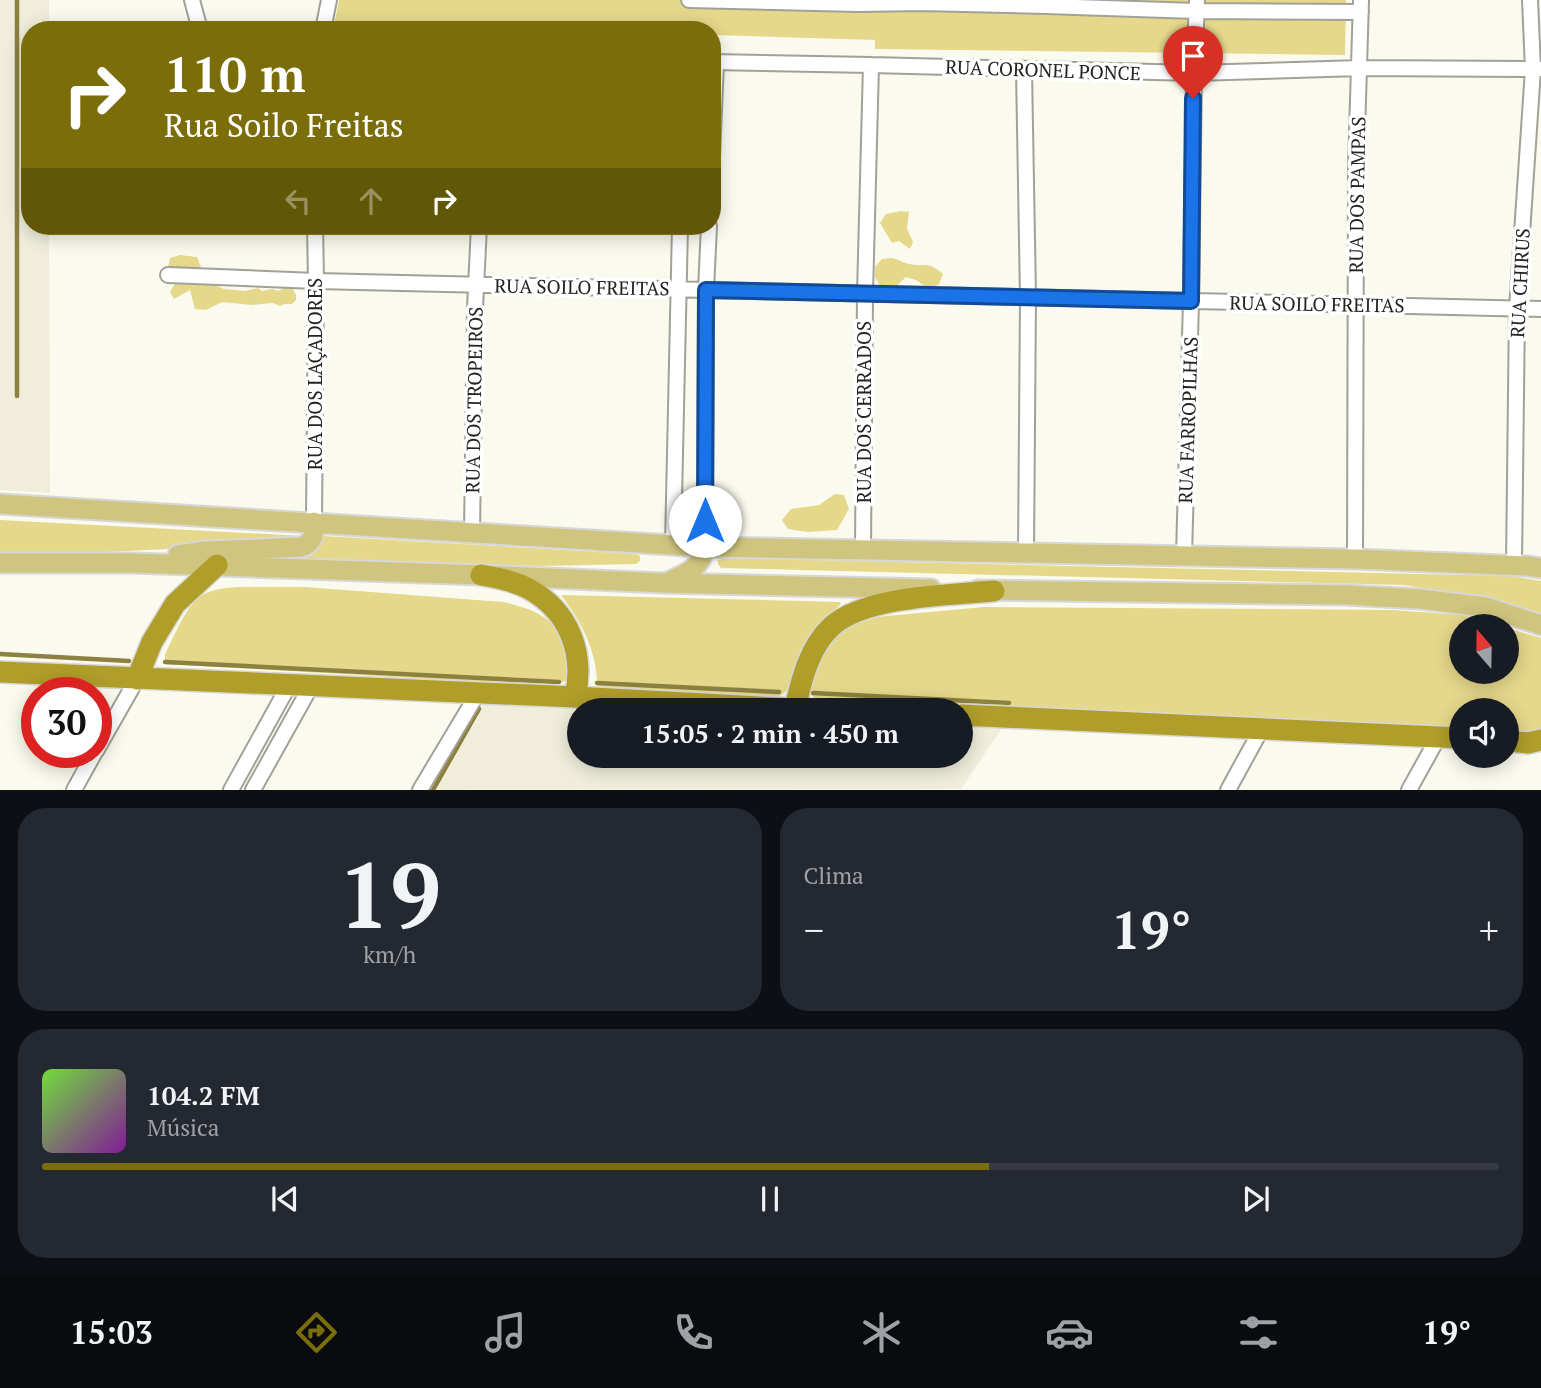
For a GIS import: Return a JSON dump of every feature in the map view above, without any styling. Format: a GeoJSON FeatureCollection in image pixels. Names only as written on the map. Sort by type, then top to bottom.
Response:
{"type":"FeatureCollection","features":[{"type":"Feature","properties":{"kind":"highway"},"geometry":{"type":"LineString","coordinates":[[137,679],[152,642],[175,604],[217,565]]}},
{"type":"Feature","properties":{"kind":"highway"},"geometry":{"type":"LineString","coordinates":[[481,575],[528,588],[548,602],[564,620],[575,642],[579,666],[575,697]]}},
{"type":"Feature","properties":{"kind":"highway"},"geometry":{"type":"LineString","coordinates":[[802,698],[800,686],[810,658],[831,627],[844,617],[861,609],[897,601],[994,591]]}},
{"type":"Feature","properties":{"kind":"highway"},"geometry":{"type":"LineString","coordinates":[[0,672],[593,698]]}},
{"type":"Feature","properties":{"kind":"highway"},"geometry":{"type":"LineString","coordinates":[[973,716],[1449,736]]}},
{"type":"Feature","properties":{"kind":"highway"},"geometry":{"type":"LineString","coordinates":[[1519,742],[1541,740]]}},
{"type":"Feature","properties":{"kind":"highway"},"geometry":{"type":"LineString","coordinates":[[1519,745],[1541,754]]}},
{"type":"Feature","properties":{"kind":"main road"},"geometry":{"type":"LineString","coordinates":[[0,504],[705,547],[1354,559],[1531,566]]}},
{"type":"Feature","properties":{"kind":"main road"},"geometry":{"type":"LineString","coordinates":[[132,563],[206,551],[301,547],[312,541],[314,522]]}},
{"type":"Feature","properties":{"kind":"main road"},"geometry":{"type":"LineString","coordinates":[[664,583],[698,566],[705,547]]}},
{"type":"Feature","properties":{"kind":"main road"},"geometry":{"type":"LineString","coordinates":[[0,563],[217,565],[664,583],[994,591],[1346,595],[1420,599],[1486,607],[1541,625]]}},
{"type":"Feature","properties":{"kind":"street"},"geometry":{"type":"LineString","coordinates":[[192,0],[198,21]]}},
{"type":"Feature","properties":{"kind":"street"},"geometry":{"type":"LineString","coordinates":[[325,21],[329,0]]}},
{"type":"Feature","properties":{"kind":"street"},"geometry":{"type":"LineString","coordinates":[[689,0],[1362,6]]}},
{"type":"Feature","properties":{"kind":"street","name":"RUA CHIRUS"},"geometry":{"type":"LineString","coordinates":[[1530,0],[1537,69],[1517,308],[1531,566]]}},
{"type":"Feature","properties":{"kind":"street","name":"RUA FARROPILHAS"},"geometry":{"type":"LineString","coordinates":[[1184,556],[1196,6]]}},
{"type":"Feature","properties":{"kind":"street","name":"RUA DOS PAMPAS"},"geometry":{"type":"LineString","coordinates":[[1354,559],[1356,167],[1362,6]]}},
{"type":"Feature","properties":{"kind":"street","name":"RUA CORONEL PONCE"},"geometry":{"type":"LineString","coordinates":[[721,63],[1194,74],[1360,68],[1537,69]]}},
{"type":"Feature","properties":{"kind":"street","name":"RUA DOS CERRADOS"},"geometry":{"type":"LineString","coordinates":[[863,549],[865,294],[871,65]]}},
{"type":"Feature","properties":{"kind":"street"},"geometry":{"type":"LineString","coordinates":[[1024,70],[1028,297],[1026,552]]}},
{"type":"Feature","properties":{"kind":"street","name":"RUA DOS LAÇADORES"},"geometry":{"type":"LineString","coordinates":[[314,522],[315,235]]}},
{"type":"Feature","properties":{"kind":"street","name":"RUA DOS TROPEIROS"},"geometry":{"type":"LineString","coordinates":[[472,533],[479,235]]}},
{"type":"Feature","properties":{"kind":"street"},"geometry":{"type":"LineString","coordinates":[[673,545],[680,235]]}},
{"type":"Feature","properties":{"kind":"street"},"geometry":{"type":"LineString","coordinates":[[705,547],[709,235]]}},
{"type":"Feature","properties":{"kind":"street","name":"RUA SOILO FREITAS"},"geometry":{"type":"LineString","coordinates":[[168,275],[477,285],[1541,309]]}},
{"type":"Feature","properties":{"kind":"street"},"geometry":{"type":"LineString","coordinates":[[112,724],[137,679]]}},
{"type":"Feature","properties":{"kind":"street"},"geometry":{"type":"LineString","coordinates":[[231,789],[289,685]]}},
{"type":"Feature","properties":{"kind":"street"},"geometry":{"type":"LineString","coordinates":[[253,789],[311,686]]}},
{"type":"Feature","properties":{"kind":"street"},"geometry":{"type":"LineString","coordinates":[[420,789],[478,693]]}},
{"type":"Feature","properties":{"kind":"street"},"geometry":{"type":"LineString","coordinates":[[1228,789],[1262,728]]}},
{"type":"Feature","properties":{"kind":"street"},"geometry":{"type":"LineString","coordinates":[[1409,789],[1439,736]]}},
{"type":"Feature","properties":{"kind":"street"},"geometry":{"type":"LineString","coordinates":[[79,788],[88,768]]}},
{"type":"Feature","properties":{"kind":"shaded area"},"geometry":{"type":"Polygon","coordinates":[[[0,0],[49,0],[49,21],[21,21],[21,235],[49,235],[50,493],[0,490],[0,0]]]}},
{"type":"Feature","properties":{"kind":"shaded area"},"geometry":{"type":"Polygon","coordinates":[[[339,0],[1346,0],[1345,55],[875,49],[875,40],[721,35],[721,21],[335,21],[339,0]]]}},
{"type":"Feature","properties":{"kind":"shaded area"},"geometry":{"type":"Polygon","coordinates":[[[909,211],[907,229],[913,242],[910,249],[899,241],[892,243],[880,223],[886,214],[909,211]]]}},
{"type":"Feature","properties":{"kind":"shaded area"},"geometry":{"type":"Polygon","coordinates":[[[180,255],[197,257],[201,267],[196,271],[181,268],[174,272],[168,267],[170,258],[180,255]]]}},
{"type":"Feature","properties":{"kind":"shaded area"},"geometry":{"type":"Polygon","coordinates":[[[892,258],[909,264],[934,267],[943,274],[939,284],[929,289],[906,277],[891,291],[884,291],[875,278],[875,267],[882,259],[892,258]]]}},
{"type":"Feature","properties":{"kind":"shaded area"},"geometry":{"type":"Polygon","coordinates":[[[177,280],[206,281],[224,289],[245,291],[258,288],[262,291],[278,291],[286,287],[293,289],[296,300],[292,304],[280,306],[273,303],[252,305],[222,302],[206,310],[195,309],[190,290],[174,299],[170,292],[177,280]]]}},
{"type":"Feature","properties":{"kind":"shaded area"},"geometry":{"type":"Polygon","coordinates":[[[835,494],[844,495],[849,509],[837,530],[807,532],[788,529],[782,520],[791,509],[819,505],[835,494]]]}},
{"type":"Feature","properties":{"kind":"shaded area"},"geometry":{"type":"Polygon","coordinates":[[[0,520],[305,536],[305,539],[86,553],[0,552],[0,520]]]}},
{"type":"Feature","properties":{"kind":"shaded area"},"geometry":{"type":"Polygon","coordinates":[[[323,536],[636,554],[640,556],[640,561],[636,564],[542,566],[218,558],[300,558],[312,555],[323,536]]]}},
{"type":"Feature","properties":{"kind":"shaded area"},"geometry":{"type":"Polygon","coordinates":[[[726,558],[1511,576],[1541,581],[1541,615],[1490,601],[1404,585],[721,568],[718,560],[726,558]]]}},
{"type":"Feature","properties":{"kind":"shaded area"},"geometry":{"type":"Polygon","coordinates":[[[237,587],[305,587],[514,605],[535,612],[558,630],[568,651],[568,680],[552,686],[166,664],[165,654],[192,604],[208,592],[237,587]]]}},
{"type":"Feature","properties":{"kind":"shaded area"},"geometry":{"type":"Polygon","coordinates":[[[561,595],[841,604],[814,632],[788,689],[773,698],[597,686],[595,662],[587,638],[561,595]]]}},
{"type":"Feature","properties":{"kind":"shaded area"},"geometry":{"type":"Polygon","coordinates":[[[984,607],[1392,610],[1449,614],[1449,684],[1519,684],[1519,632],[1541,638],[1541,729],[1519,733],[1519,698],[1449,698],[1449,729],[973,708],[973,698],[814,698],[809,692],[810,684],[821,656],[832,639],[845,627],[876,618],[984,607]]]}},
{"type":"Feature","properties":{"kind":"shaded area"},"geometry":{"type":"Polygon","coordinates":[[[486,697],[567,701],[567,768],[973,768],[973,721],[1006,722],[961,789],[436,790],[477,719],[486,697]]]}},
{"type":"Feature","properties":{"kind":"waterway"},"geometry":{"type":"LineString","coordinates":[[17,0],[17,396]]}},
{"type":"Feature","properties":{"kind":"waterway"},"geometry":{"type":"LineString","coordinates":[[0,654],[129,661]]}},
{"type":"Feature","properties":{"kind":"waterway"},"geometry":{"type":"LineString","coordinates":[[165,662],[559,682]]}},
{"type":"Feature","properties":{"kind":"waterway"},"geometry":{"type":"LineString","coordinates":[[597,683],[779,692]]}},
{"type":"Feature","properties":{"kind":"waterway"},"geometry":{"type":"LineString","coordinates":[[813,693],[1009,703]]}},
{"type":"Feature","properties":{"kind":"waterway"},"geometry":{"type":"LineString","coordinates":[[433,790],[479,709]]}},
{"type":"Feature","properties":{"kind":"route"},"geometry":{"type":"LineString","coordinates":[[705,521],[706,290],[1191,301],[1193,98]]}}]}
